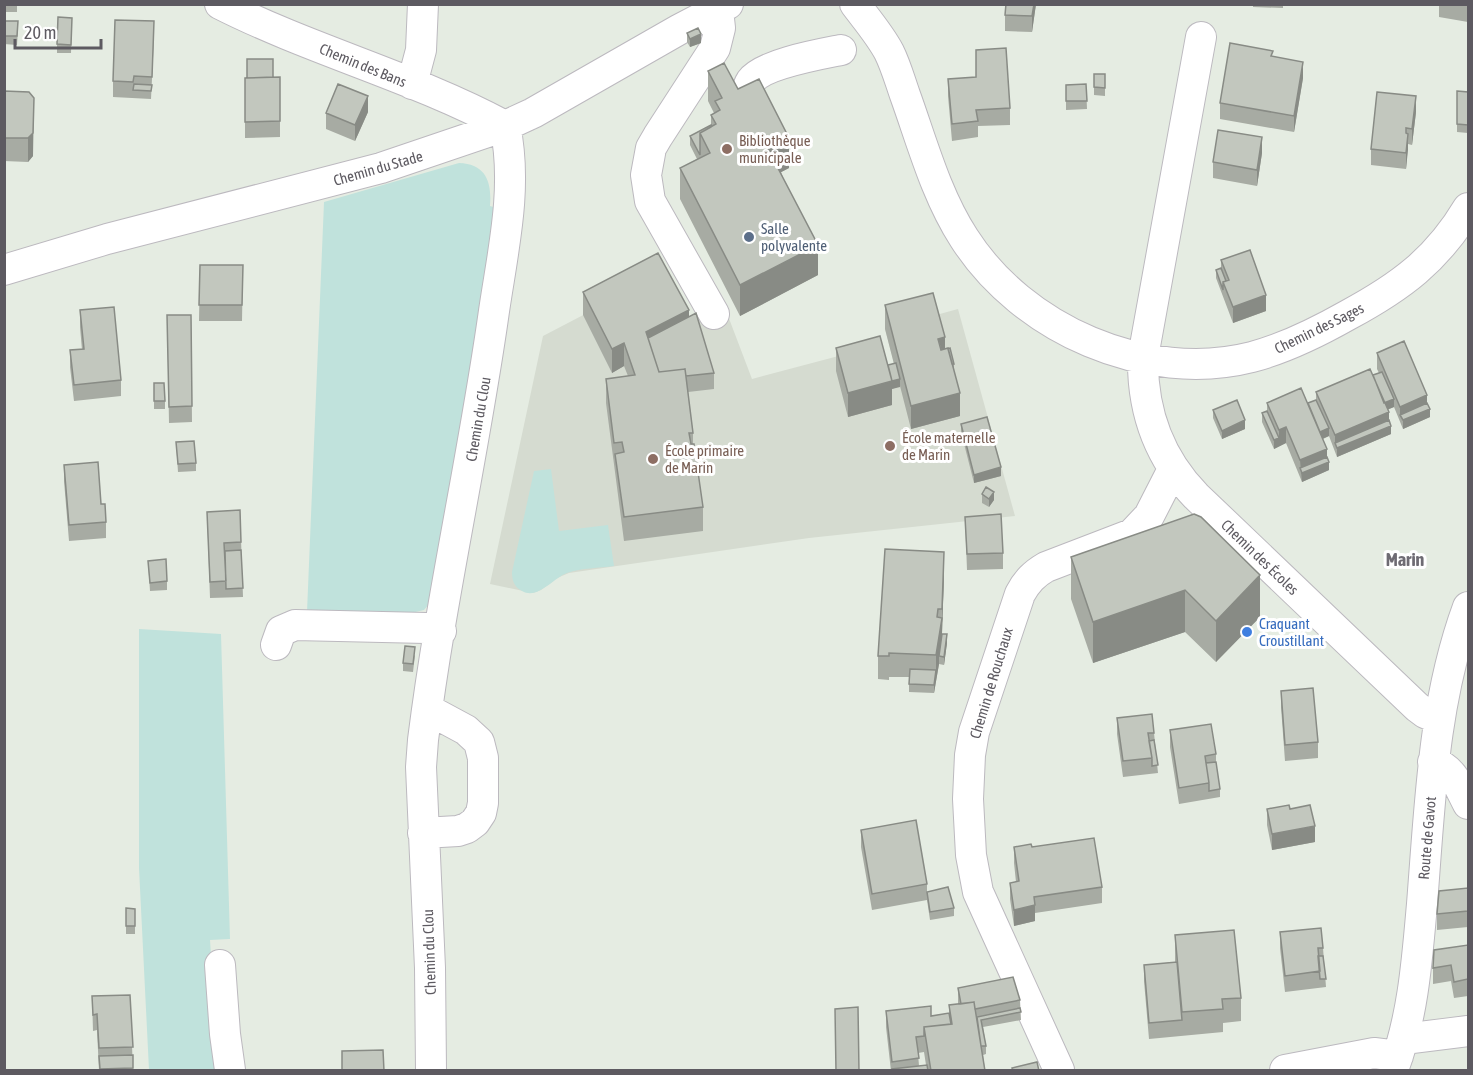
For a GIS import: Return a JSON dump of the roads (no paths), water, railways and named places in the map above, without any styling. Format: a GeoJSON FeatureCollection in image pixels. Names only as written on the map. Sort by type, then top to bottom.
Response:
{"type":"FeatureCollection","features":[{"type":"Feature","properties":{"kind":"street","name":"Chemin des Bans"},"geometry":{"type":"LineString","coordinates":[[220,4],[270,28],[412,84],[505,126]]}},
{"type":"Feature","properties":{"kind":"street"},"geometry":{"type":"LineString","coordinates":[[412,84],[421,50],[423,4]]}},
{"type":"Feature","properties":{"kind":"street","name":"Chemin des Sages"},"geometry":{"type":"LineString","coordinates":[[855,4],[890,53],[944,198],[963,237],[986,267],[1024,303],[1067,332],[1099,346],[1143,357],[1202,364],[1251,357],[1297,340],[1391,291],[1424,265],[1443,246],[1468,208]]}},
{"type":"Feature","properties":{"kind":"street"},"geometry":{"type":"LineString","coordinates":[[714,314],[656,213],[647,188],[646,175],[651,148],[715,48],[723,7]]}},
{"type":"Feature","properties":{"kind":"street","name":"Chemin du Stade"},"geometry":{"type":"LineString","coordinates":[[4,270],[107,239],[381,168],[505,126],[723,7]]}},
{"type":"Feature","properties":{"kind":"street","name":"Chemin des Écoles"},"geometry":{"type":"LineString","coordinates":[[1201,37],[1143,357],[1144,396],[1148,416],[1163,453],[1173,470],[1196,496],[1418,707],[1425,713],[1439,718]]}},
{"type":"Feature","properties":{"kind":"street"},"geometry":{"type":"LineString","coordinates":[[746,114],[748,87],[757,75],[802,58],[841,50]]}},
{"type":"Feature","properties":{"kind":"street","name":"Chemin du Clou"},"geometry":{"type":"LineString","coordinates":[[431,1071],[430,968],[421,767],[427,709],[483,391],[507,218],[510,172],[505,126]]}},
{"type":"Feature","properties":{"kind":"street","name":"Chemin de Rouchaux"},"geometry":{"type":"LineString","coordinates":[[1059,1071],[978,892],[971,855],[968,799],[970,754],[974,732],[1026,582],[1046,567],[1132,534],[1149,516],[1173,470]]}},
{"type":"Feature","properties":{"kind":"street","name":"Route de Gavot"},"geometry":{"type":"LineString","coordinates":[[1398,1055],[1416,976],[1433,762],[1439,718],[1448,674],[1468,607]]}},
{"type":"Feature","properties":{"kind":"street"},"geometry":{"type":"LineString","coordinates":[[276,645],[281,631],[295,625],[426,628],[441,631]]}},
{"type":"Feature","properties":{"kind":"street"},"geometry":{"type":"LineString","coordinates":[[423,833],[458,831],[467,828],[481,813],[483,803],[483,758],[479,742],[466,730],[427,709]]}},
{"type":"Feature","properties":{"kind":"street"},"geometry":{"type":"LineString","coordinates":[[1433,762],[1450,771],[1468,804]]}},
{"type":"Feature","properties":{"kind":"street"},"geometry":{"type":"LineString","coordinates":[[220,965],[230,1071]]}},
{"type":"Feature","properties":{"kind":"street"},"geometry":{"type":"LineString","coordinates":[[1285,1071],[1374,1053],[1398,1055],[1468,1031]]}},
{"type":"Feature","properties":{"kind":"place","name":"Bibliothèque municipale"},"geometry":{"type":"Point","coordinates":[727,149]}},
{"type":"Feature","properties":{"kind":"place","name":"Salle polyvalente"},"geometry":{"type":"Point","coordinates":[749,237]}},
{"type":"Feature","properties":{"kind":"place","name":"École maternelle de Marin"},"geometry":{"type":"Point","coordinates":[890,446]}},
{"type":"Feature","properties":{"kind":"place","name":"École primaire de Marin"},"geometry":{"type":"Point","coordinates":[653,459]}},
{"type":"Feature","properties":{"kind":"place","name":"Craquant Croustillant"},"geometry":{"type":"Point","coordinates":[1247,632]}},
{"type":"Feature","properties":{"kind":"district","name":"Marin"},"geometry":{"type":"Point","coordinates":[1405,559]}}]}
